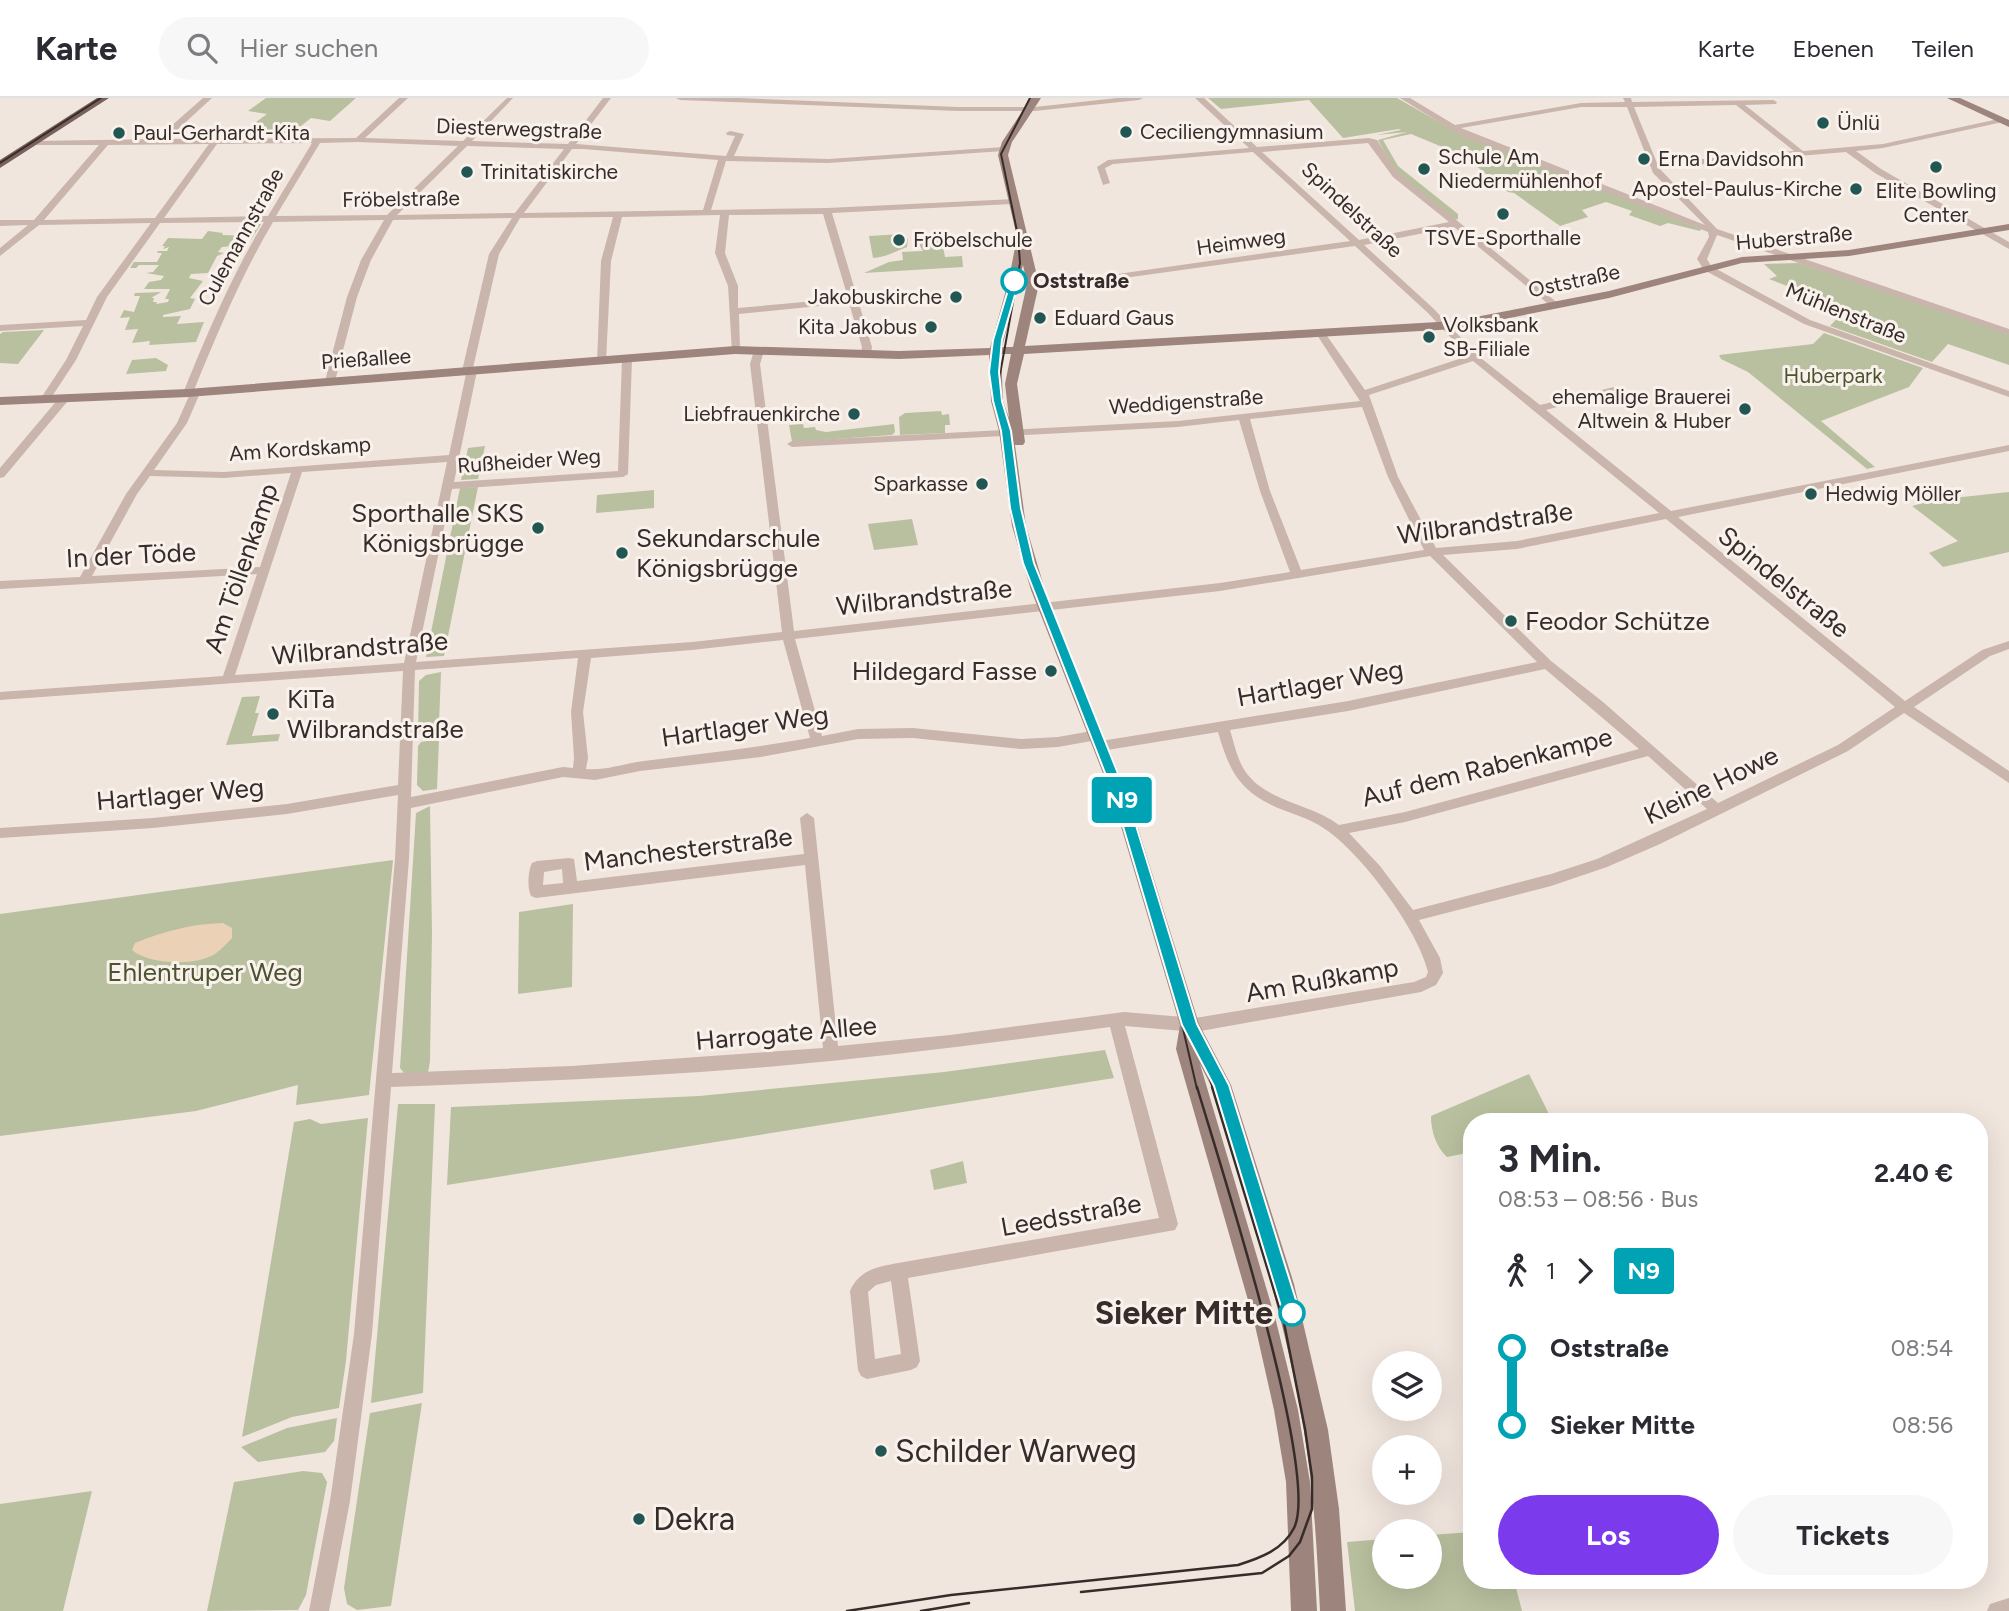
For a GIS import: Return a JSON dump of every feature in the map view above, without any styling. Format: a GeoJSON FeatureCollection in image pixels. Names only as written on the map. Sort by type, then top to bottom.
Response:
{"type":"FeatureCollection","features":[{"type":"Feature","properties":{"kind":"main road"},"geometry":{"type":"LineString","coordinates":[[0,165],[26,142],[88,98]]}},
{"type":"Feature","properties":{"kind":"main road"},"geometry":{"type":"LineString","coordinates":[[0,157],[104,98]]}},
{"type":"Feature","properties":{"kind":"street"},"geometry":{"type":"LineString","coordinates":[[164,142],[173,128],[208,98]]}},
{"type":"Feature","properties":{"kind":"street"},"geometry":{"type":"LineString","coordinates":[[358,140],[404,98]]}},
{"type":"Feature","properties":{"kind":"street"},"geometry":{"type":"LineString","coordinates":[[319,1611],[354,1411],[385,1080],[404,796],[409,666],[494,254],[518,215],[607,98]]}},
{"type":"Feature","properties":{"kind":"street"},"geometry":{"type":"LineString","coordinates":[[680,98],[942,109],[1139,98]]}},
{"type":"Feature","properties":{"kind":"street"},"geometry":{"type":"LineString","coordinates":[[1036,98],[1030,103],[1004,149],[1003,161],[1031,270],[1033,289],[1011,384],[1010,431],[1021,535],[1033,577],[1099,741],[1139,852],[1190,1025],[1221,1085],[1294,1323],[1322,1471],[1333,1611]]}},
{"type":"Feature","properties":{"kind":"street","name":"Spindelstraße"},"geometry":{"type":"LineString","coordinates":[[1199,98],[1358,243],[1474,357],[1903,707],[2009,778]]}},
{"type":"Feature","properties":{"kind":"street"},"geometry":{"type":"LineString","coordinates":[[1404,98],[1463,133],[1713,232],[2009,332]]}},
{"type":"Feature","properties":{"kind":"street"},"geometry":{"type":"LineString","coordinates":[[1571,98],[1581,105]]}},
{"type":"Feature","properties":{"kind":"street"},"geometry":{"type":"LineString","coordinates":[[1952,98],[2004,122]]}},
{"type":"Feature","properties":{"kind":"street"},"geometry":{"type":"LineString","coordinates":[[330,382],[352,297],[366,260],[390,217],[510,99]]}},
{"type":"Feature","properties":{"kind":"street"},"geometry":{"type":"LineString","coordinates":[[1456,127],[1581,105],[1628,101],[1773,102]]}},
{"type":"Feature","properties":{"kind":"street"},"geometry":{"type":"LineString","coordinates":[[1628,101],[1657,173],[1705,218],[1713,232]]}},
{"type":"Feature","properties":{"kind":"street"},"geometry":{"type":"LineString","coordinates":[[1738,103],[1802,153]]}},
{"type":"Feature","properties":{"kind":"street"},"geometry":{"type":"LineString","coordinates":[[1654,166],[1909,142],[2004,122]]}},
{"type":"Feature","properties":{"kind":"street"},"geometry":{"type":"LineString","coordinates":[[706,213],[726,158],[740,134],[730,133]]}},
{"type":"Feature","properties":{"kind":"street"},"geometry":{"type":"LineString","coordinates":[[1106,183],[1101,169],[1107,163],[1257,151],[1362,139],[1374,142],[1396,175],[1555,305]]}},
{"type":"Feature","properties":{"kind":"street","name":"Culemannstraße"},"geometry":{"type":"LineString","coordinates":[[84,580],[112,527],[182,423],[224,304],[247,258],[318,140]]}},
{"type":"Feature","properties":{"kind":"street","name":"Diesterwegstraße"},"geometry":{"type":"LineString","coordinates":[[26,142],[358,140],[828,161],[1004,149]]}},
{"type":"Feature","properties":{"kind":"street"},"geometry":{"type":"LineString","coordinates":[[44,401],[71,360],[102,297],[215,141]]}},
{"type":"Feature","properties":{"kind":"street"},"geometry":{"type":"LineString","coordinates":[[0,254],[37,222],[106,142]]}},
{"type":"Feature","properties":{"kind":"street"},"geometry":{"type":"LineString","coordinates":[[1848,149],[1878,171],[2009,246]]}},
{"type":"Feature","properties":{"kind":"street","name":"Fröbelstraße"},"geometry":{"type":"LineString","coordinates":[[0,223],[827,211],[1012,201]]}},
{"type":"Feature","properties":{"kind":"street"},"geometry":{"type":"LineString","coordinates":[[827,211],[867,347],[866,355]]}},
{"type":"Feature","properties":{"kind":"street"},"geometry":{"type":"LineString","coordinates":[[725,213],[720,253],[733,286],[735,350]]}},
{"type":"Feature","properties":{"kind":"street"},"geometry":{"type":"LineString","coordinates":[[601,361],[606,261],[618,214]]}},
{"type":"Feature","properties":{"kind":"street","name":"Heimweg"},"geometry":{"type":"LineString","coordinates":[[1033,289],[1358,243],[1454,223]]}},
{"type":"Feature","properties":{"kind":"street","name":"Huberstraße"},"geometry":{"type":"LineString","coordinates":[[1707,268],[1742,260],[1817,256],[2009,227]]}},
{"type":"Feature","properties":{"kind":"street"},"geometry":{"type":"LineString","coordinates":[[1707,268],[1702,259],[1713,232]]}},
{"type":"Feature","properties":{"kind":"street"},"geometry":{"type":"LineString","coordinates":[[1010,431],[996,389],[995,350],[1015,279],[1021,239]]}},
{"type":"Feature","properties":{"kind":"street"},"geometry":{"type":"LineString","coordinates":[[1817,256],[1830,272]]}},
{"type":"Feature","properties":{"kind":"street","name":"Oststraße"},"geometry":{"type":"LineString","coordinates":[[735,350],[866,355],[1019,350],[1322,335],[1444,326],[1609,294],[1707,268]]}},
{"type":"Feature","properties":{"kind":"street","name":"Mühlenstraße"},"geometry":{"type":"LineString","coordinates":[[1707,268],[1807,322],[2009,394]]}},
{"type":"Feature","properties":{"kind":"street"},"geometry":{"type":"LineString","coordinates":[[734,311],[854,300]]}},
{"type":"Feature","properties":{"kind":"street"},"geometry":{"type":"LineString","coordinates":[[0,328],[88,323]]}},
{"type":"Feature","properties":{"kind":"street"},"geometry":{"type":"LineString","coordinates":[[1322,335],[1365,399],[1402,498],[1418,531],[1433,552],[1547,664],[1716,809]]}},
{"type":"Feature","properties":{"kind":"street","name":"Prießallee"},"geometry":{"type":"LineString","coordinates":[[0,401],[191,393],[735,350]]}},
{"type":"Feature","properties":{"kind":"street"},"geometry":{"type":"LineString","coordinates":[[759,351],[755,364],[788,635],[817,741]]}},
{"type":"Feature","properties":{"kind":"street","name":"Weddigenstraße"},"geometry":{"type":"LineString","coordinates":[[792,444],[1244,418],[1365,399],[1474,357]]}},
{"type":"Feature","properties":{"kind":"street","name":"Rußheider Weg"},"geometry":{"type":"LineString","coordinates":[[447,486],[623,474],[627,359]]}},
{"type":"Feature","properties":{"kind":"street"},"geometry":{"type":"LineString","coordinates":[[1538,410],[1610,389]]}},
{"type":"Feature","properties":{"kind":"street"},"geometry":{"type":"LineString","coordinates":[[0,475],[63,400]]}},
{"type":"Feature","properties":{"kind":"street"},"geometry":{"type":"LineString","coordinates":[[1244,418],[1265,491],[1297,575]]}},
{"type":"Feature","properties":{"kind":"street","name":"Wilbrandstraße"},"geometry":{"type":"LineString","coordinates":[[0,696],[692,646],[1047,607],[1297,575],[1433,552],[1517,545],[2009,448]]}},
{"type":"Feature","properties":{"kind":"street","name":"Am Kordskamp"},"geometry":{"type":"LineString","coordinates":[[148,472],[224,475],[453,458]]}},
{"type":"Feature","properties":{"kind":"street","name":"Am Töllenkamp"},"geometry":{"type":"LineString","coordinates":[[227,681],[298,469]]}},
{"type":"Feature","properties":{"kind":"street","name":"In der Töde"},"geometry":{"type":"LineString","coordinates":[[0,585],[265,570]]}},
{"type":"Feature","properties":{"kind":"street","name":"Kleine Howe"},"geometry":{"type":"LineString","coordinates":[[1412,916],[1497,895],[1602,863],[1843,748],[1986,653],[2009,645]]}},
{"type":"Feature","properties":{"kind":"street"},"geometry":{"type":"LineString","coordinates":[[579,773],[582,758],[577,712],[585,654]]}},
{"type":"Feature","properties":{"kind":"street","name":"Hartlager Weg"},"geometry":{"type":"LineString","coordinates":[[0,833],[129,826],[288,809],[404,796],[563,772],[595,775],[640,766],[885,732],[1007,744],[1099,741],[1348,706],[1547,664]]}},
{"type":"Feature","properties":{"kind":"street"},"geometry":{"type":"LineString","coordinates":[[1222,725],[1245,780],[1260,792],[1338,830],[1412,916]]}},
{"type":"Feature","properties":{"kind":"street","name":"Auf dem Rabenkampe"},"geometry":{"type":"LineString","coordinates":[[1338,830],[1405,817],[1649,751]]}},
{"type":"Feature","properties":{"kind":"street","name":"Manchesterstraße"},"geometry":{"type":"LineString","coordinates":[[807,818],[831,1054]]}},
{"type":"Feature","properties":{"kind":"street","name":"Manchesterstraße"},"geometry":{"type":"LineString","coordinates":[[570,887],[591,887],[811,859]]}},
{"type":"Feature","properties":{"kind":"street","name":"Am Rußkamp"},"geometry":{"type":"LineString","coordinates":[[1190,1025],[1378,997],[1424,985],[1434,977],[1435,967],[1412,916]]}},
{"type":"Feature","properties":{"kind":"street","name":"Harrogate Allee"},"geometry":{"type":"LineString","coordinates":[[385,1080],[640,1070],[831,1054],[1133,1018],[1190,1025]]}},
{"type":"Feature","properties":{"kind":"street","name":"Leedsstraße"},"geometry":{"type":"LineString","coordinates":[[898,1271],[911,1362],[867,1370],[860,1304],[861,1285],[874,1277],[898,1271],[1169,1224],[1116,1020]]}},
{"type":"Feature","properties":{"kind":"street"},"geometry":{"type":"LineString","coordinates":[[1190,1025],[1186,1049],[1265,1321],[1286,1410],[1298,1486],[1304,1611]]}},
{"type":"Feature","properties":{"kind":"street"},"geometry":{"type":"LineString","coordinates":[[1997,1611],[2009,1608]]}},
{"type":"Feature","properties":{"kind":"green space"},"geometry":{"type":"Polygon","coordinates":[[[266,98],[356,98],[330,121],[311,118],[291,134],[237,136],[267,114],[248,111],[266,98]]]}},
{"type":"Feature","properties":{"kind":"green space"},"geometry":{"type":"Polygon","coordinates":[[[1208,98],[1397,98],[1457,132],[1701,229],[1700,231],[1668,223],[1660,226],[1629,215],[1632,211],[1606,202],[1582,210],[1588,217],[1560,226],[1514,193],[1508,192],[1464,156],[1411,134],[1383,140],[1398,166],[1458,214],[1458,219],[1454,220],[1398,175],[1378,140],[1407,132],[1376,135],[1401,130],[1399,129],[1343,138],[1309,100],[1221,109],[1208,98]]]}},
{"type":"Feature","properties":{"kind":"green space"},"geometry":{"type":"Polygon","coordinates":[[[253,224],[261,224],[251,240],[237,240],[232,246],[222,247],[218,252],[224,253],[217,256],[208,273],[191,274],[189,278],[203,281],[190,298],[195,299],[190,309],[163,315],[181,316],[177,324],[204,322],[196,342],[149,345],[150,341],[132,343],[138,329],[125,330],[130,317],[120,318],[124,310],[134,312],[140,296],[134,296],[135,293],[161,292],[151,298],[154,298],[153,302],[157,302],[156,304],[168,302],[169,299],[165,299],[170,289],[144,289],[149,282],[161,280],[164,276],[146,273],[153,272],[159,265],[130,268],[134,262],[157,262],[162,253],[157,253],[158,251],[167,251],[169,247],[163,249],[165,246],[162,246],[168,238],[202,239],[208,231],[223,233],[222,235],[249,236],[255,229],[253,224]]]}},
{"type":"Feature","properties":{"kind":"green space"},"geometry":{"type":"Polygon","coordinates":[[[902,234],[908,239],[907,247],[873,258],[869,236],[902,234]]]}},
{"type":"Feature","properties":{"kind":"green space"},"geometry":{"type":"Polygon","coordinates":[[[935,239],[942,241],[945,257],[962,256],[963,267],[864,273],[889,262],[903,260],[902,252],[923,251],[919,244],[935,239]]]}},
{"type":"Feature","properties":{"kind":"green space"},"geometry":{"type":"Polygon","coordinates":[[[1799,263],[2009,333],[2009,365],[1948,344],[1932,362],[1830,326],[1846,309],[1769,279],[1777,276],[1764,264],[1799,263]]]}},
{"type":"Feature","properties":{"kind":"green space"},"geometry":{"type":"Polygon","coordinates":[[[44,330],[18,364],[0,363],[0,334],[44,330]]]}},
{"type":"Feature","properties":{"kind":"green space","name":"Huberpark"},"geometry":{"type":"Polygon","coordinates":[[[1824,333],[1923,368],[1909,387],[1821,421],[1875,467],[1867,469],[1748,372],[1721,359],[1719,355],[1813,344],[1824,333]]]}},
{"type":"Feature","properties":{"kind":"green space"},"geometry":{"type":"Polygon","coordinates":[[[156,358],[168,365],[166,371],[126,374],[132,360],[156,358]]]}},
{"type":"Feature","properties":{"kind":"green space"},"geometry":{"type":"Polygon","coordinates":[[[941,411],[942,415],[949,414],[950,425],[945,425],[945,433],[900,435],[899,417],[905,413],[941,411]]]}},
{"type":"Feature","properties":{"kind":"green space"},"geometry":{"type":"Polygon","coordinates":[[[803,424],[804,428],[815,427],[816,430],[826,432],[894,424],[895,432],[892,435],[792,442],[789,425],[803,424]]]}},
{"type":"Feature","properties":{"kind":"green space"},"geometry":{"type":"Polygon","coordinates":[[[485,446],[478,479],[461,480],[468,448],[485,446]]]}},
{"type":"Feature","properties":{"kind":"green space"},"geometry":{"type":"Polygon","coordinates":[[[478,487],[444,656],[426,657],[460,488],[478,487]]]}},
{"type":"Feature","properties":{"kind":"green space"},"geometry":{"type":"Polygon","coordinates":[[[654,490],[654,508],[596,513],[597,495],[654,490]]]}},
{"type":"Feature","properties":{"kind":"green space"},"geometry":{"type":"Polygon","coordinates":[[[2009,492],[2009,552],[1943,567],[1929,553],[1958,541],[1912,506],[1934,500],[2009,492]]]}},
{"type":"Feature","properties":{"kind":"green space"},"geometry":{"type":"Polygon","coordinates":[[[912,519],[918,545],[874,550],[868,524],[912,519]]]}},
{"type":"Feature","properties":{"kind":"green space"},"geometry":{"type":"Polygon","coordinates":[[[441,672],[439,725],[418,736],[419,681],[426,675],[441,672]]]}},
{"type":"Feature","properties":{"kind":"green space"},"geometry":{"type":"Polygon","coordinates":[[[260,696],[255,713],[259,713],[252,736],[280,734],[278,741],[226,745],[242,697],[260,696]]]}},
{"type":"Feature","properties":{"kind":"green space"},"geometry":{"type":"Polygon","coordinates":[[[439,739],[437,789],[423,791],[417,785],[418,746],[421,742],[439,739]]]}},
{"type":"Feature","properties":{"kind":"green space"},"geometry":{"type":"Polygon","coordinates":[[[430,806],[430,1061],[428,1073],[404,1073],[400,1068],[416,813],[430,806]]]}},
{"type":"Feature","properties":{"kind":"green space","name":"Ehlentruper Weg"},"geometry":{"type":"Polygon","coordinates":[[[393,860],[369,1095],[296,1105],[298,1085],[196,1111],[0,1136],[0,914],[393,860]]]}},
{"type":"Feature","properties":{"kind":"green space"},"geometry":{"type":"Polygon","coordinates":[[[573,904],[572,987],[518,994],[519,912],[573,904]]]}},
{"type":"Feature","properties":{"kind":"green space"},"geometry":{"type":"Polygon","coordinates":[[[1105,1050],[1114,1078],[447,1185],[451,1107],[699,1096],[944,1072],[1105,1050]]]}},
{"type":"Feature","properties":{"kind":"green space"},"geometry":{"type":"Polygon","coordinates":[[[1529,1074],[1548,1113],[1463,1113],[1463,1154],[1447,1157],[1435,1138],[1431,1116],[1529,1074]]]}},
{"type":"Feature","properties":{"kind":"green space"},"geometry":{"type":"Polygon","coordinates":[[[398,1104],[435,1104],[423,1393],[371,1403],[398,1104]]]}},
{"type":"Feature","properties":{"kind":"green space"},"geometry":{"type":"Polygon","coordinates":[[[368,1118],[346,1361],[339,1408],[292,1417],[242,1437],[294,1122],[310,1119],[321,1124],[368,1118]]]}},
{"type":"Feature","properties":{"kind":"green space"},"geometry":{"type":"Polygon","coordinates":[[[963,1161],[967,1183],[934,1190],[930,1170],[963,1161]]]}},
{"type":"Feature","properties":{"kind":"green space"},"geometry":{"type":"Polygon","coordinates":[[[422,1403],[391,1606],[357,1610],[347,1604],[344,1588],[370,1413],[422,1403]]]}},
{"type":"Feature","properties":{"kind":"green space"},"geometry":{"type":"Polygon","coordinates":[[[337,1418],[334,1441],[325,1452],[258,1462],[241,1447],[287,1428],[337,1418]]]}},
{"type":"Feature","properties":{"kind":"green space"},"geometry":{"type":"Polygon","coordinates":[[[303,1471],[322,1473],[327,1482],[306,1595],[298,1610],[207,1611],[234,1482],[303,1471]]]}},
{"type":"Feature","properties":{"kind":"green space"},"geometry":{"type":"Polygon","coordinates":[[[92,1491],[63,1611],[0,1611],[0,1504],[92,1491]]]}},
{"type":"Feature","properties":{"kind":"green space"},"geometry":{"type":"Polygon","coordinates":[[[1463,1533],[1463,1589],[1516,1589],[1522,1611],[1355,1611],[1347,1542],[1372,1540],[1372,1589],[1442,1589],[1442,1534],[1463,1533]]]}},
{"type":"Feature","properties":{"kind":"sand"},"geometry":{"type":"Polygon","coordinates":[[[223,923],[232,928],[232,938],[217,952],[197,961],[161,961],[132,950],[135,943],[167,932],[223,923]]]}},
{"type":"Feature","properties":{"kind":"tram line"},"geometry":{"type":"LineString","coordinates":[[0,163],[101,98]]}},
{"type":"Feature","properties":{"kind":"tram line"},"geometry":{"type":"LineString","coordinates":[[1030,98],[1001,154],[1018,236],[1020,263],[999,380],[1019,526],[1043,607],[1116,795],[1175,994],[1197,1089]]}},
{"type":"Feature","properties":{"kind":"tram line"},"geometry":{"type":"LineString","coordinates":[[1182,986],[1213,1089]]}},
{"type":"Feature","properties":{"kind":"tram line"},"geometry":{"type":"LineString","coordinates":[[847,1611],[951,1595],[1238,1565],[1270,1552],[1289,1536],[1294,1528],[1298,1497],[1293,1447],[1281,1384],[1264,1314],[1197,1087]]}},
{"type":"Feature","properties":{"kind":"tram line"},"geometry":{"type":"LineString","coordinates":[[1081,1592],[1262,1573],[1289,1556],[1300,1542],[1312,1509],[1312,1477],[1305,1429],[1284,1323],[1212,1087]]}},
{"type":"Feature","properties":{"kind":"tram line"},"geometry":{"type":"LineString","coordinates":[[921,1611],[969,1603]]}},
{"type":"Feature","properties":{"kind":"bus line","name":"N9"},"geometry":{"type":"LineString","coordinates":[[1014,281],[998,340],[994,372],[1006,431],[1019,526],[1038,590],[1120,796],[1190,1025],[1221,1085],[1292,1313]]}},
{"type":"Feature","properties":{"kind":"place","name":"Ünlü"},"geometry":{"type":"Point","coordinates":[1823,123]}},
{"type":"Feature","properties":{"kind":"place","name":"Ceciliengymnasium"},"geometry":{"type":"Point","coordinates":[1126,132]}},
{"type":"Feature","properties":{"kind":"place","name":"Paul-Gerhardt-Kita"},"geometry":{"type":"Point","coordinates":[119,133]}},
{"type":"Feature","properties":{"kind":"place","name":"Erna Davidsohn"},"geometry":{"type":"Point","coordinates":[1644,159]}},
{"type":"Feature","properties":{"kind":"place","name":"Elite Bowling Center"},"geometry":{"type":"Point","coordinates":[1936,167]}},
{"type":"Feature","properties":{"kind":"place","name":"Schule Am Niedermühlenhof"},"geometry":{"type":"Point","coordinates":[1424,169]}},
{"type":"Feature","properties":{"kind":"place","name":"Trinitatiskirche"},"geometry":{"type":"Point","coordinates":[467,172]}},
{"type":"Feature","properties":{"kind":"place","name":"Apostel-Paulus-Kirche"},"geometry":{"type":"Point","coordinates":[1856,189]}},
{"type":"Feature","properties":{"kind":"place","name":"TSVE-Sporthalle"},"geometry":{"type":"Point","coordinates":[1503,214]}},
{"type":"Feature","properties":{"kind":"place","name":"Fröbelschule"},"geometry":{"type":"Point","coordinates":[899,240]}},
{"type":"Feature","properties":{"kind":"place","name":"Oststraße"},"geometry":{"type":"Point","coordinates":[1014,281]}},
{"type":"Feature","properties":{"kind":"place","name":"Jakobuskirche"},"geometry":{"type":"Point","coordinates":[956,297]}},
{"type":"Feature","properties":{"kind":"place","name":"Eduard Gaus"},"geometry":{"type":"Point","coordinates":[1040,318]}},
{"type":"Feature","properties":{"kind":"place","name":"Kita Jakobus"},"geometry":{"type":"Point","coordinates":[931,327]}},
{"type":"Feature","properties":{"kind":"place","name":"Volksbank SB-Filiale"},"geometry":{"type":"Point","coordinates":[1429,337]}},
{"type":"Feature","properties":{"kind":"place","name":"ehemalige Brauerei Altwein & Huber"},"geometry":{"type":"Point","coordinates":[1745,409]}},
{"type":"Feature","properties":{"kind":"place","name":"Liebfrauenkirche"},"geometry":{"type":"Point","coordinates":[854,414]}},
{"type":"Feature","properties":{"kind":"place","name":"Sparkasse"},"geometry":{"type":"Point","coordinates":[982,484]}},
{"type":"Feature","properties":{"kind":"place","name":"Hedwig Möller"},"geometry":{"type":"Point","coordinates":[1811,494]}},
{"type":"Feature","properties":{"kind":"place","name":"Sporthalle SKS Königsbrügge"},"geometry":{"type":"Point","coordinates":[538,528]}},
{"type":"Feature","properties":{"kind":"place","name":"Sekundarschule Königsbrügge"},"geometry":{"type":"Point","coordinates":[622,553]}},
{"type":"Feature","properties":{"kind":"place","name":"Feodor Schütze"},"geometry":{"type":"Point","coordinates":[1511,621]}},
{"type":"Feature","properties":{"kind":"place","name":"Hildegard Fasse"},"geometry":{"type":"Point","coordinates":[1051,671]}},
{"type":"Feature","properties":{"kind":"place","name":"KiTa Wilbrandstraße"},"geometry":{"type":"Point","coordinates":[273,714]}},
{"type":"Feature","properties":{"kind":"place","name":"Sieker Mitte"},"geometry":{"type":"Point","coordinates":[1292,1313]}},
{"type":"Feature","properties":{"kind":"place","name":"Schilder Warweg"},"geometry":{"type":"Point","coordinates":[881,1451]}},
{"type":"Feature","properties":{"kind":"place","name":"Dekra"},"geometry":{"type":"Point","coordinates":[639,1519]}}]}
